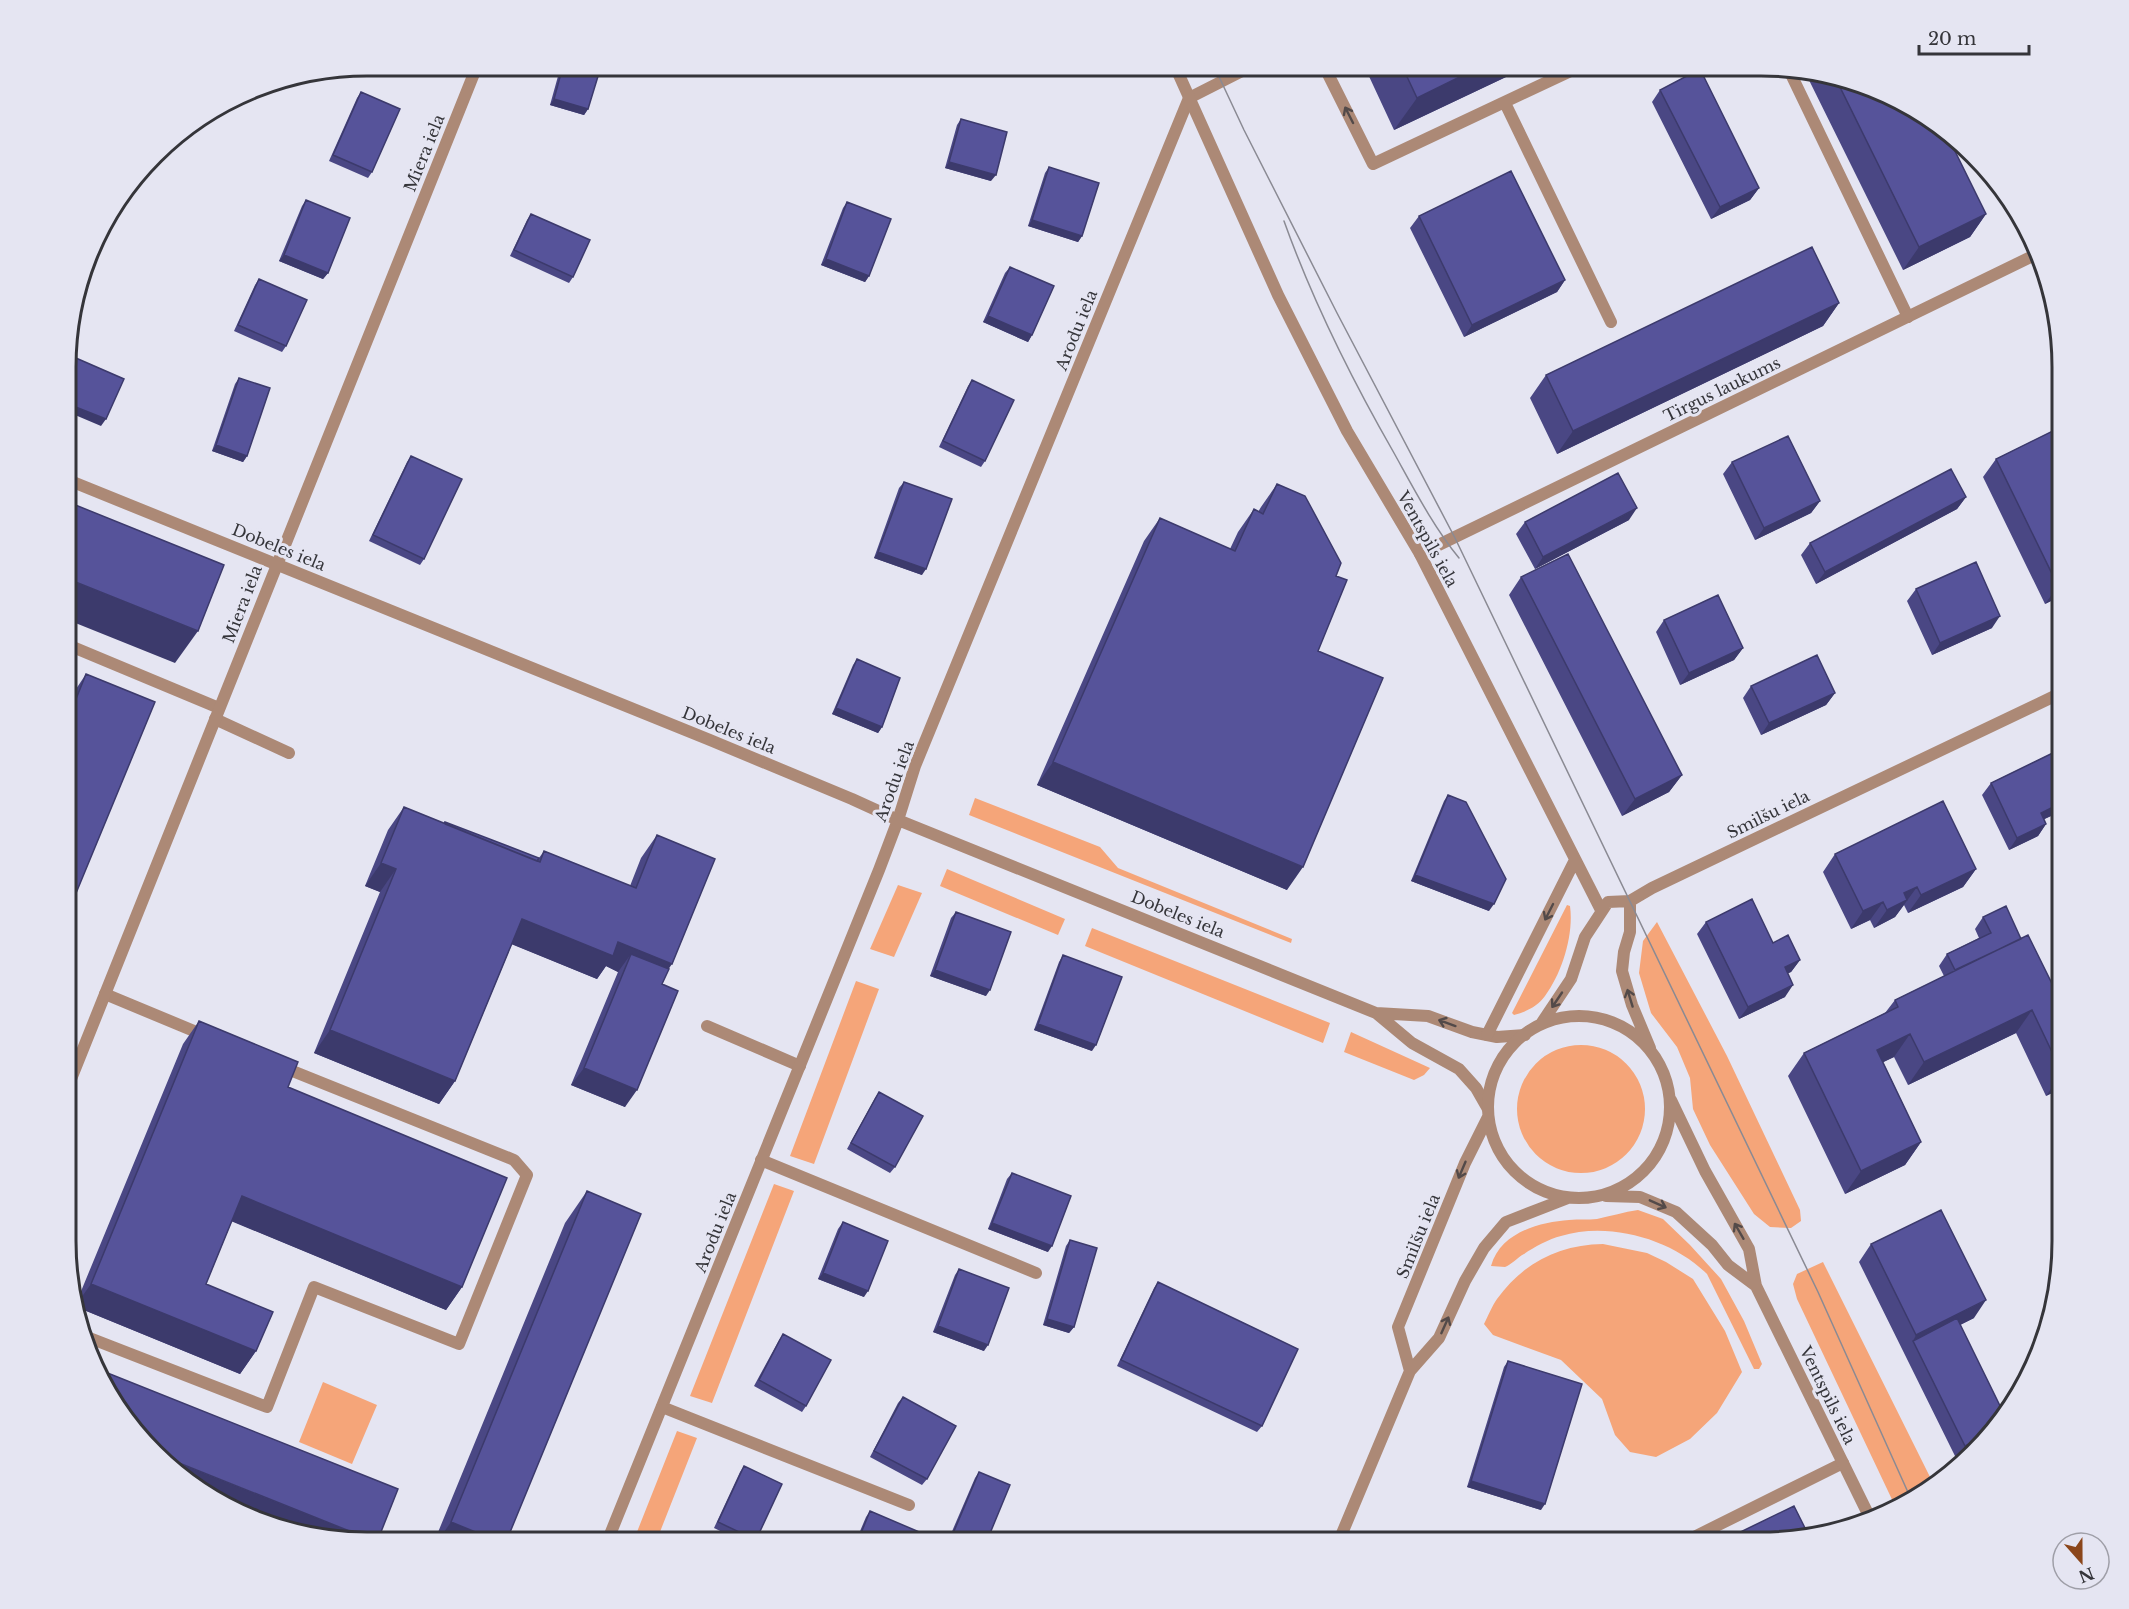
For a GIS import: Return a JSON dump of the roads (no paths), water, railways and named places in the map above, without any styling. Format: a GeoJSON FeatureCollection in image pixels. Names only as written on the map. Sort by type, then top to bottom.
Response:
{"type":"FeatureCollection","features":[{"type":"Feature","properties":{"kind":"street","name":"Miera iela"},"geometry":{"type":"LineString","coordinates":[[76,1052],[105,994],[473,76]]}},
{"type":"Feature","properties":{"kind":"street","name":"Ventspils iela"},"geometry":{"type":"LineString","coordinates":[[1179,76],[1278,295],[1347,431],[1420,554],[1601,910]]}},
{"type":"Feature","properties":{"kind":"street"},"geometry":{"type":"LineString","coordinates":[[1189,98],[1232,76]]}},
{"type":"Feature","properties":{"kind":"street"},"geometry":{"type":"LineString","coordinates":[[1329,76],[1373,164],[1561,76]]}},
{"type":"Feature","properties":{"kind":"street"},"geometry":{"type":"LineString","coordinates":[[1793,78],[1908,317]]}},
{"type":"Feature","properties":{"kind":"street","name":"Arodu iela"},"geometry":{"type":"LineString","coordinates":[[611,1532],[898,820],[915,766],[1189,98]]}},
{"type":"Feature","properties":{"kind":"street"},"geometry":{"type":"LineString","coordinates":[[1505,103],[1611,322]]}},
{"type":"Feature","properties":{"kind":"street","name":"Tirgus laukums"},"geometry":{"type":"LineString","coordinates":[[1420,554],[2031,258]]}},
{"type":"Feature","properties":{"kind":"street","name":"Dobeles iela"},"geometry":{"type":"LineString","coordinates":[[76,483],[841,794],[898,820],[1376,1012]]}},
{"type":"Feature","properties":{"kind":"street"},"geometry":{"type":"LineString","coordinates":[[76,649],[217,713],[289,753]]}},
{"type":"Feature","properties":{"kind":"street","name":"Smilšu iela"},"geometry":{"type":"LineString","coordinates":[[1601,910],[1608,902],[1630,901],[1652,888],[2052,697]]}},
{"type":"Feature","properties":{"kind":"street"},"geometry":{"type":"LineString","coordinates":[[1487,1035],[1575,860]]}},
{"type":"Feature","properties":{"kind":"street"},"geometry":{"type":"LineString","coordinates":[[1376,1012],[1412,1043],[1459,1069],[1476,1088],[1488,1113],[1497,1149],[1515,1173],[1540,1190],[1568,1198],[1601,1196],[1625,1186],[1646,1169],[1661,1147],[1669,1122],[1669,1095],[1663,1073],[1651,1052],[1632,1005],[1622,971],[1624,952],[1630,932],[1630,901]]}},
{"type":"Feature","properties":{"kind":"street"},"geometry":{"type":"LineString","coordinates":[[1541,1024],[1571,979],[1585,937],[1601,910]]}},
{"type":"Feature","properties":{"kind":"street"},"geometry":{"type":"LineString","coordinates":[[105,994],[216,1040]]}},
{"type":"Feature","properties":{"kind":"street"},"geometry":{"type":"LineString","coordinates":[[1376,1012],[1428,1016],[1472,1032],[1497,1037],[1525,1035]]}},
{"type":"Feature","properties":{"kind":"street"},"geometry":{"type":"LineString","coordinates":[[1488,1113],[1488,1092],[1498,1064],[1516,1040],[1541,1024],[1571,1016],[1601,1019],[1629,1031],[1651,1052]]}},
{"type":"Feature","properties":{"kind":"street"},"geometry":{"type":"LineString","coordinates":[[706,1026],[800,1066]]}},
{"type":"Feature","properties":{"kind":"street"},"geometry":{"type":"LineString","coordinates":[[93,1339],[267,1407],[314,1287],[459,1344],[527,1175],[514,1160],[269,1061]]}},
{"type":"Feature","properties":{"kind":"street","name":"Ventspils iela"},"geometry":{"type":"LineString","coordinates":[[1669,1095],[1681,1125],[1749,1249],[1756,1286],[1867,1512]]}},
{"type":"Feature","properties":{"kind":"street","name":"Smilšu iela"},"geometry":{"type":"LineString","coordinates":[[1410,1371],[1398,1327],[1465,1163],[1488,1113]]}},
{"type":"Feature","properties":{"kind":"street"},"geometry":{"type":"LineString","coordinates":[[762,1160],[1036,1273]]}},
{"type":"Feature","properties":{"kind":"street","name":"Ventspils iela"},"geometry":{"type":"LineString","coordinates":[[1601,1196],[1641,1197],[1676,1212],[1712,1245],[1728,1265],[1756,1286]]}},
{"type":"Feature","properties":{"kind":"street"},"geometry":{"type":"LineString","coordinates":[[1343,1532],[1410,1371],[1439,1338],[1465,1281],[1484,1248],[1506,1222],[1568,1198]]}},
{"type":"Feature","properties":{"kind":"street"},"geometry":{"type":"LineString","coordinates":[[663,1407],[909,1505]]}},
{"type":"Feature","properties":{"kind":"street"},"geometry":{"type":"LineString","coordinates":[[1704,1532],[1843,1463]]}},
{"type":"Feature","properties":{"kind":"tram line"},"geometry":{"type":"LineString","coordinates":[[1219,76],[1337,313],[1455,538],[1818,1292],[1908,1492]]}},
{"type":"Feature","properties":{"kind":"tram line"},"geometry":{"type":"LineString","coordinates":[[1284,221],[1307,281],[1348,368],[1424,507],[1459,558]]}}]}
